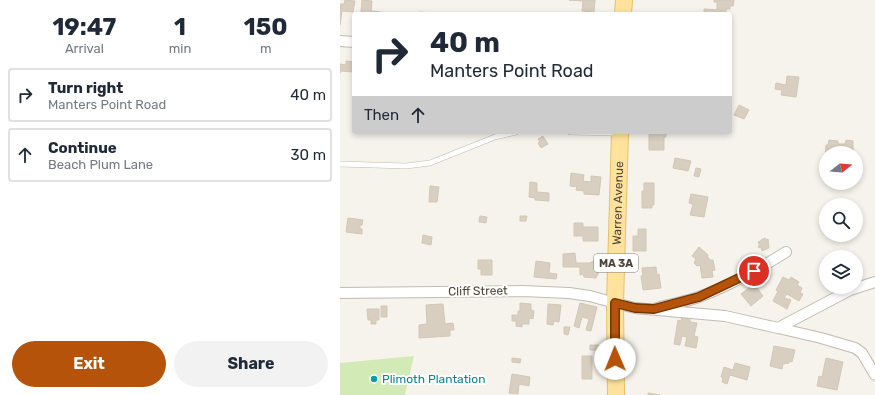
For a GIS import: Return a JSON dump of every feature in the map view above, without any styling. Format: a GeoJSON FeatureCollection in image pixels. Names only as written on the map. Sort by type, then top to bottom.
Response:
{"type":"FeatureCollection","features":[{"type":"Feature","properties":{"kind":"main road"},"geometry":{"type":"LineString","coordinates":[[623,12],[624,0]]}},
{"type":"Feature","properties":{"kind":"main road","name":"Warren Avenue"},"geometry":{"type":"LineString","coordinates":[[616,395],[615,303],[620,134]]}},
{"type":"Feature","properties":{"kind":"street"},"geometry":{"type":"LineString","coordinates":[[340,41],[352,42]]}},
{"type":"Feature","properties":{"kind":"street"},"geometry":{"type":"LineString","coordinates":[[654,309],[709,293],[754,271],[786,252]]}},
{"type":"Feature","properties":{"kind":"street"},"geometry":{"type":"LineString","coordinates":[[778,328],[850,290],[875,282]]}},
{"type":"Feature","properties":{"kind":"street","name":"Cliff Street"},"geometry":{"type":"LineString","coordinates":[[340,293],[547,291],[590,296],[635,308],[726,316],[821,338],[856,348],[862,353],[875,375]]}},
{"type":"Feature","properties":{"kind":"lane"},"geometry":{"type":"LineString","coordinates":[[340,164],[406,166],[430,163],[495,137],[508,134]]}},
{"type":"Feature","properties":{"kind":"green space","name":"Plimoth Plantation"},"geometry":{"type":"Polygon","coordinates":[[[414,356],[405,395],[340,395],[340,363],[414,356]]]}},
{"type":"Feature","properties":{"kind":"building"},"geometry":{"type":"Polygon","coordinates":[[[345,0],[355,1],[353,12],[342,11],[340,25],[340,4],[344,4],[345,0]]]}},
{"type":"Feature","properties":{"kind":"building"},"geometry":{"type":"Polygon","coordinates":[[[362,0],[372,1],[371,12],[361,12],[362,0]]]}},
{"type":"Feature","properties":{"kind":"building"},"geometry":{"type":"Polygon","coordinates":[[[569,0],[595,0],[594,12],[582,11],[583,1],[569,0]]]}},
{"type":"Feature","properties":{"kind":"building"},"geometry":{"type":"Polygon","coordinates":[[[714,0],[734,0],[733,6],[730,6],[730,9],[726,9],[726,12],[704,12],[704,9],[717,10],[717,2],[714,2],[714,0]]]}},
{"type":"Feature","properties":{"kind":"building"},"geometry":{"type":"Polygon","coordinates":[[[346,61],[352,62],[352,72],[341,71],[340,73],[340,64],[346,65],[346,61]]]}},
{"type":"Feature","properties":{"kind":"building"},"geometry":{"type":"Polygon","coordinates":[[[787,76],[799,77],[796,97],[781,95],[782,90],[775,89],[776,83],[786,85],[787,76]]]}},
{"type":"Feature","properties":{"kind":"building"},"geometry":{"type":"Polygon","coordinates":[[[739,105],[749,110],[744,119],[734,115],[739,105]]]}},
{"type":"Feature","properties":{"kind":"building"},"geometry":{"type":"Polygon","coordinates":[[[649,134],[666,134],[666,137],[664,137],[664,150],[649,150],[649,134]]]}},
{"type":"Feature","properties":{"kind":"building"},"geometry":{"type":"Polygon","coordinates":[[[543,136],[548,144],[541,148],[538,143],[540,142],[538,139],[543,136]]]}},
{"type":"Feature","properties":{"kind":"building"},"geometry":{"type":"Polygon","coordinates":[[[829,140],[838,141],[838,144],[845,144],[846,140],[853,141],[853,146],[826,146],[828,145],[829,140]]]}},
{"type":"Feature","properties":{"kind":"building"},"geometry":{"type":"Polygon","coordinates":[[[675,158],[691,161],[688,171],[673,168],[675,158]]]}},
{"type":"Feature","properties":{"kind":"building"},"geometry":{"type":"Polygon","coordinates":[[[696,168],[701,169],[699,177],[694,176],[696,168]]]}},
{"type":"Feature","properties":{"kind":"building"},"geometry":{"type":"Polygon","coordinates":[[[571,173],[584,175],[583,181],[591,182],[591,176],[601,177],[599,195],[584,194],[584,191],[576,190],[577,187],[570,186],[571,173]]]}},
{"type":"Feature","properties":{"kind":"building"},"geometry":{"type":"Polygon","coordinates":[[[530,182],[537,183],[537,192],[549,193],[549,201],[535,200],[535,198],[529,197],[530,182]]]}},
{"type":"Feature","properties":{"kind":"building"},"geometry":{"type":"Polygon","coordinates":[[[644,183],[654,183],[654,205],[652,205],[652,208],[642,208],[642,191],[644,191],[644,183]]]}},
{"type":"Feature","properties":{"kind":"building"},"geometry":{"type":"Polygon","coordinates":[[[430,186],[439,187],[437,202],[429,202],[430,186]]]}},
{"type":"Feature","properties":{"kind":"building"},"geometry":{"type":"Polygon","coordinates":[[[691,194],[708,197],[704,217],[690,215],[693,204],[689,203],[691,194]]]}},
{"type":"Feature","properties":{"kind":"building"},"geometry":{"type":"Polygon","coordinates":[[[480,216],[487,217],[486,223],[479,222],[480,216]]]}},
{"type":"Feature","properties":{"kind":"building"},"geometry":{"type":"Polygon","coordinates":[[[520,216],[527,216],[526,221],[520,221],[520,216]]]}},
{"type":"Feature","properties":{"kind":"building"},"geometry":{"type":"Polygon","coordinates":[[[348,218],[363,220],[362,225],[360,225],[362,234],[346,232],[348,218]]]}},
{"type":"Feature","properties":{"kind":"building"},"geometry":{"type":"Polygon","coordinates":[[[574,223],[583,223],[583,227],[598,227],[598,241],[583,241],[583,236],[574,236],[574,223]]]}},
{"type":"Feature","properties":{"kind":"building"},"geometry":{"type":"Polygon","coordinates":[[[638,229],[646,229],[646,251],[633,251],[633,236],[638,236],[638,229]]]}},
{"type":"Feature","properties":{"kind":"building"},"geometry":{"type":"Polygon","coordinates":[[[423,235],[432,237],[431,245],[422,243],[423,235]]]}},
{"type":"Feature","properties":{"kind":"building"},"geometry":{"type":"Polygon","coordinates":[[[765,238],[766,240],[768,239],[769,248],[762,251],[761,247],[759,248],[758,246],[760,246],[758,242],[765,238]]]}},
{"type":"Feature","properties":{"kind":"building"},"geometry":{"type":"Polygon","coordinates":[[[699,247],[708,255],[707,256],[710,260],[713,260],[715,270],[712,271],[713,277],[702,278],[700,265],[697,266],[694,263],[696,259],[692,256],[699,247]]]}},
{"type":"Feature","properties":{"kind":"building"},"geometry":{"type":"Polygon","coordinates":[[[575,253],[576,263],[590,263],[593,261],[597,263],[598,274],[596,278],[584,277],[583,274],[580,275],[580,267],[563,267],[563,254],[575,253]]]}},
{"type":"Feature","properties":{"kind":"building"},"geometry":{"type":"Polygon","coordinates":[[[478,260],[492,260],[492,275],[481,275],[481,269],[478,269],[478,260]]]}},
{"type":"Feature","properties":{"kind":"building"},"geometry":{"type":"Polygon","coordinates":[[[536,261],[550,263],[549,273],[557,274],[556,279],[534,277],[536,261]]]}},
{"type":"Feature","properties":{"kind":"building"},"geometry":{"type":"Polygon","coordinates":[[[656,267],[657,275],[659,274],[661,288],[643,290],[641,276],[643,276],[642,268],[656,267]]]}},
{"type":"Feature","properties":{"kind":"building"},"geometry":{"type":"Polygon","coordinates":[[[783,277],[789,280],[791,277],[799,282],[797,285],[802,288],[800,293],[803,294],[799,301],[787,294],[784,298],[791,300],[787,309],[773,301],[778,291],[776,290],[783,277]]]}},
{"type":"Feature","properties":{"kind":"building"},"geometry":{"type":"Polygon","coordinates":[[[754,284],[763,296],[751,306],[741,294],[754,284]]]}},
{"type":"Feature","properties":{"kind":"building"},"geometry":{"type":"Polygon","coordinates":[[[520,303],[531,304],[531,310],[534,311],[533,319],[529,318],[529,324],[522,324],[522,327],[516,326],[516,321],[512,321],[512,315],[518,315],[518,311],[520,311],[520,303]]]}},
{"type":"Feature","properties":{"kind":"building"},"geometry":{"type":"Polygon","coordinates":[[[580,303],[597,307],[591,331],[586,330],[589,319],[582,317],[579,328],[574,326],[580,303]]]}},
{"type":"Feature","properties":{"kind":"building"},"geometry":{"type":"Polygon","coordinates":[[[443,304],[445,324],[453,323],[454,330],[450,330],[450,336],[419,338],[419,325],[427,324],[426,305],[443,304]]]}},
{"type":"Feature","properties":{"kind":"building"},"geometry":{"type":"Polygon","coordinates":[[[548,304],[561,305],[559,322],[554,321],[553,325],[547,324],[548,304]]]}},
{"type":"Feature","properties":{"kind":"building"},"geometry":{"type":"Polygon","coordinates":[[[381,306],[387,306],[387,317],[381,317],[381,306]]]}},
{"type":"Feature","properties":{"kind":"building"},"geometry":{"type":"Polygon","coordinates":[[[367,309],[379,309],[379,320],[376,320],[376,324],[371,324],[371,320],[368,320],[367,309]]]}},
{"type":"Feature","properties":{"kind":"building"},"geometry":{"type":"Polygon","coordinates":[[[682,317],[690,318],[690,322],[697,323],[694,336],[698,337],[696,348],[685,346],[687,337],[682,336],[680,345],[674,344],[678,320],[681,321],[682,317]]]}},
{"type":"Feature","properties":{"kind":"building"},"geometry":{"type":"Polygon","coordinates":[[[564,327],[570,327],[568,335],[564,334],[564,327]]]}},
{"type":"Feature","properties":{"kind":"building"},"geometry":{"type":"Polygon","coordinates":[[[590,345],[599,345],[598,350],[590,350],[590,345]]]}},
{"type":"Feature","properties":{"kind":"building"},"geometry":{"type":"Polygon","coordinates":[[[774,346],[795,350],[792,362],[789,361],[789,363],[783,364],[782,369],[770,366],[774,346]]]}},
{"type":"Feature","properties":{"kind":"building"},"geometry":{"type":"Polygon","coordinates":[[[582,356],[592,356],[592,379],[582,379],[582,356]]]}},
{"type":"Feature","properties":{"kind":"building"},"geometry":{"type":"Polygon","coordinates":[[[512,358],[521,359],[520,363],[512,362],[512,358]]]}},
{"type":"Feature","properties":{"kind":"building"},"geometry":{"type":"Polygon","coordinates":[[[826,358],[843,362],[837,390],[817,386],[819,376],[822,377],[826,358]]]}},
{"type":"Feature","properties":{"kind":"building"},"geometry":{"type":"Polygon","coordinates":[[[735,363],[750,367],[747,380],[730,375],[727,384],[722,382],[723,378],[721,377],[724,367],[733,370],[735,363]]]}},
{"type":"Feature","properties":{"kind":"building"},"geometry":{"type":"Polygon","coordinates":[[[512,374],[530,377],[529,386],[519,384],[518,394],[509,393],[512,374]]]}},
{"type":"Feature","properties":{"kind":"building"},"geometry":{"type":"Polygon","coordinates":[[[648,393],[660,395],[648,395],[648,393]]]}},
{"type":"Feature","properties":{"kind":"place","name":"Plimoth Plantation"},"geometry":{"type":"Point","coordinates":[374,379]}},
{"type":"Feature","properties":{"kind":"route"},"geometry":{"type":"LineString","coordinates":[[615,359],[615,303],[635,308],[654,309],[699,297],[754,271]]}}]}
